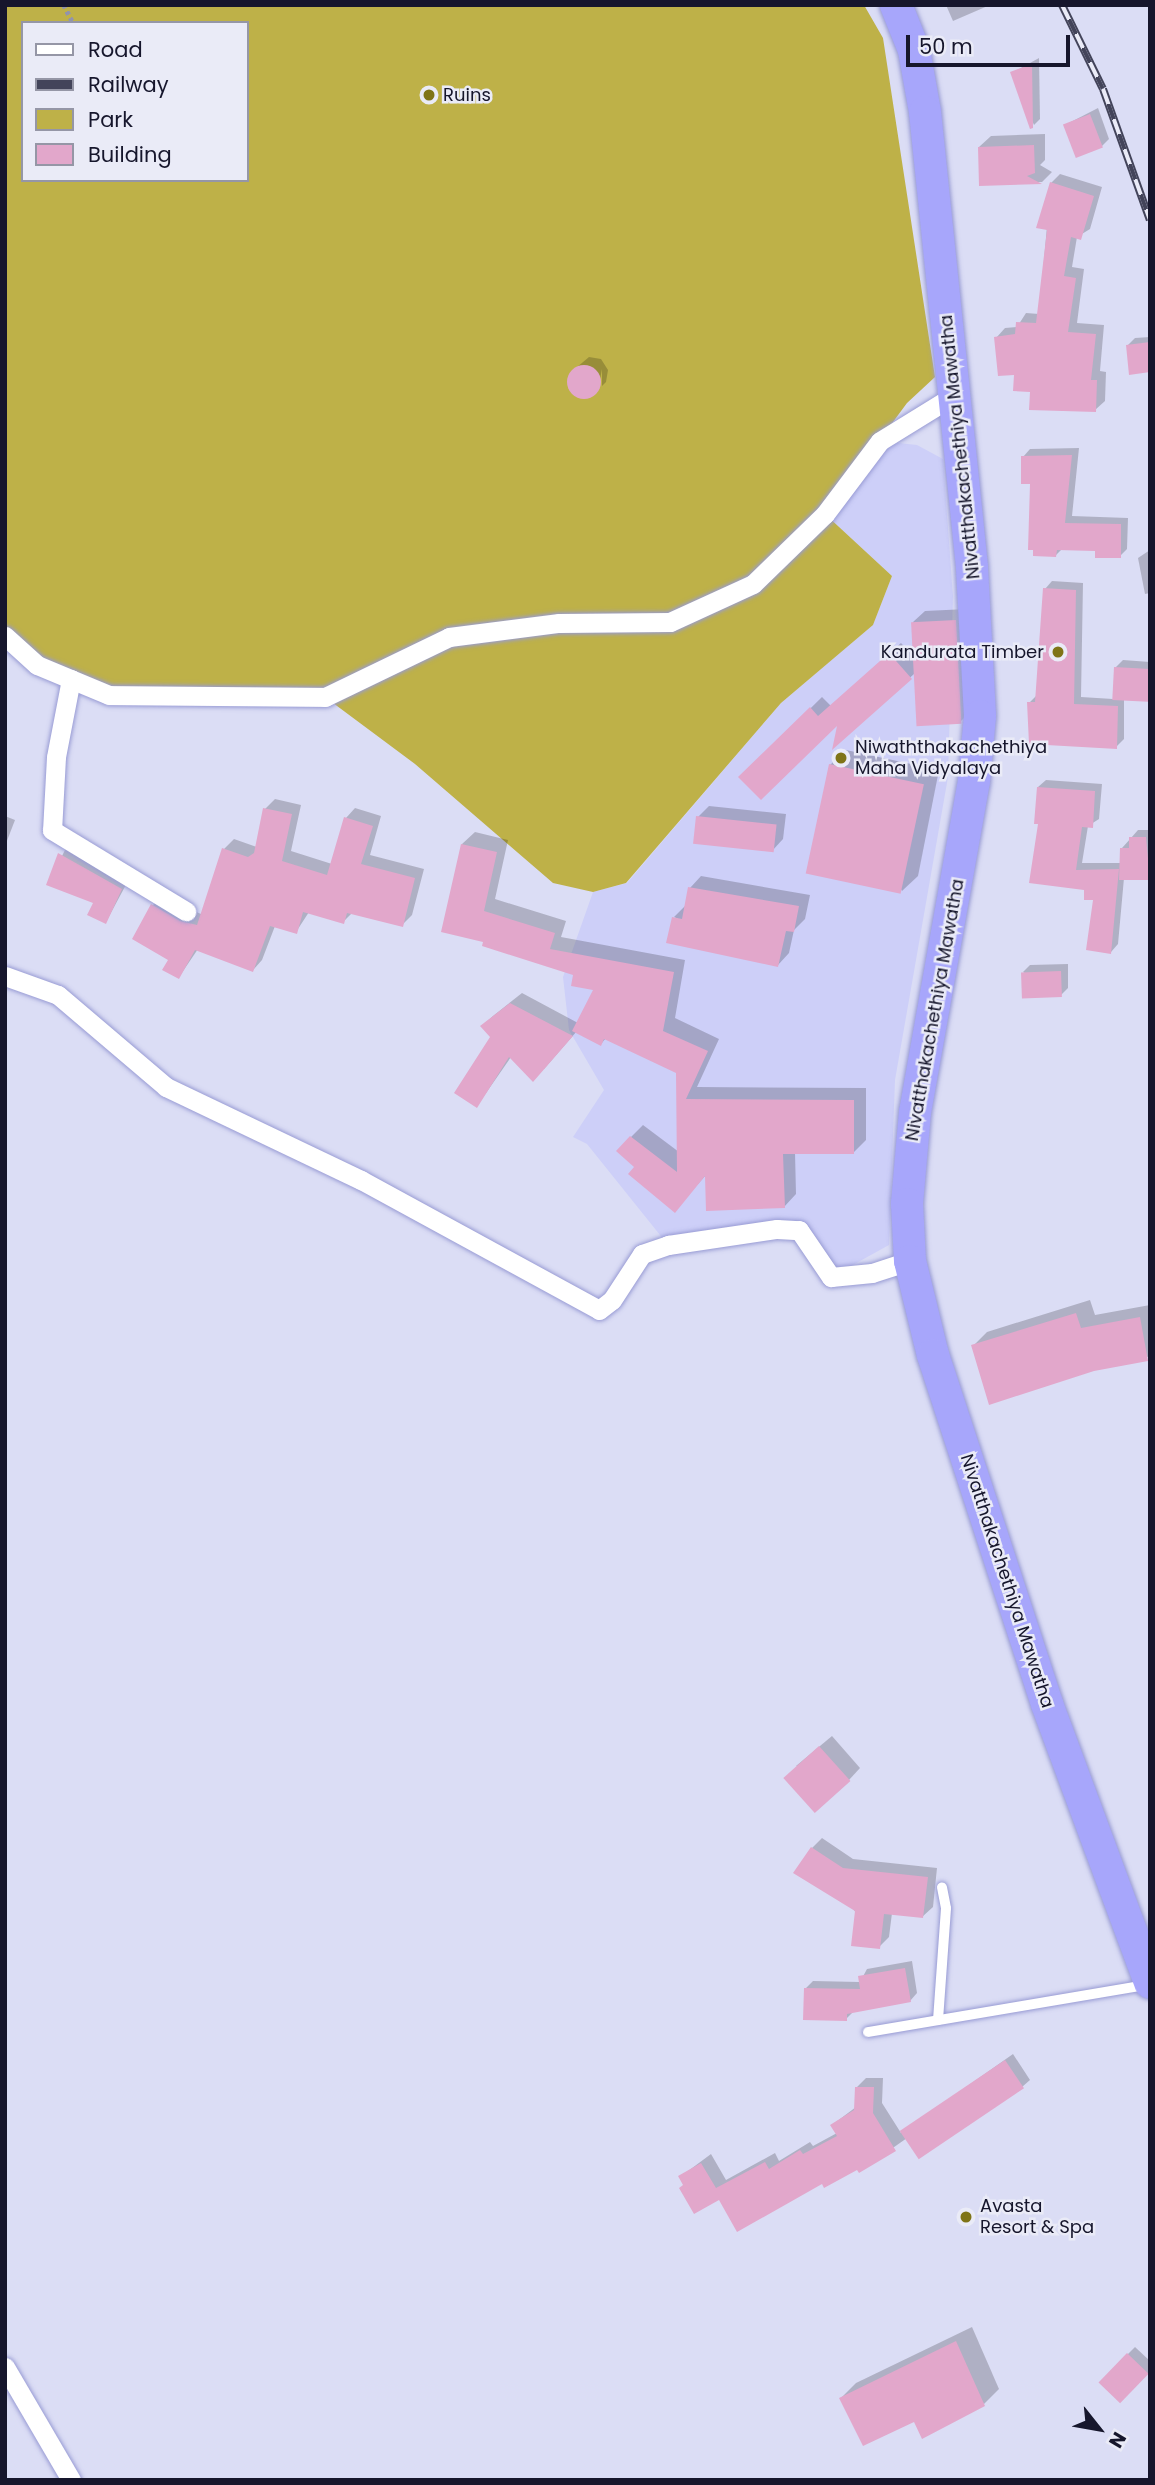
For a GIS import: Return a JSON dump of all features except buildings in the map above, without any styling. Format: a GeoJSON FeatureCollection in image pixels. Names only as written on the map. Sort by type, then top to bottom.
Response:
{"type":"FeatureCollection","features":[{"type":"Feature","properties":{"kind":"highway","name":"Nivatthakachethiya Mawatha"},"geometry":{"type":"LineString","coordinates":[[897,5],[921,81],[956,394],[978,643],[979,716],[974,781],[915,1112],[907,1204],[910,1261],[933,1355],[1021,1627],[1150,1984]]}},
{"type":"Feature","properties":{"kind":"street"},"geometry":{"type":"LineString","coordinates":[[5,636],[37,665],[109,695],[325,697],[449,637],[559,623],[670,622],[753,584],[825,514],[880,442],[956,394]]}},
{"type":"Feature","properties":{"kind":"street"},"geometry":{"type":"LineString","coordinates":[[71,679],[56,757],[52,830],[186,911]]}},
{"type":"Feature","properties":{"kind":"street"},"geometry":{"type":"LineString","coordinates":[[5,976],[58,995],[166,1087],[361,1181],[599,1310],[612,1300],[642,1254],[668,1245],[788,1229],[799,1230],[831,1278],[872,1273],[910,1261]]}},
{"type":"Feature","properties":{"kind":"street"},"geometry":{"type":"LineString","coordinates":[[5,2367],[71,2480]]}},
{"type":"Feature","properties":{"kind":"lane"},"geometry":{"type":"LineString","coordinates":[[937,2020],[946,1908],[942,1887]]}},
{"type":"Feature","properties":{"kind":"lane"},"geometry":{"type":"LineString","coordinates":[[868,2032],[1150,1984]]}},
{"type":"Feature","properties":{"kind":"path"},"geometry":{"type":"LineString","coordinates":[[64,5],[72,21]]}},
{"type":"Feature","properties":{"kind":"shaded area","name":"Niwaththakachethiya Maha Vidyalaya"},"geometry":{"type":"Polygon","coordinates":[[[880,441],[917,445],[943,459],[953,597],[948,777],[895,1080],[889,1245],[831,1277],[798,1230],[668,1245],[587,1144],[573,1137],[604,1090],[569,1030],[563,977],[593,892],[627,883],[781,703],[873,625],[892,576],[825,514],[880,441]]]}},
{"type":"Feature","properties":{"kind":"green space"},"geometry":{"type":"Polygon","coordinates":[[[5,5],[864,5],[883,38],[935,377],[907,403],[825,514],[892,576],[873,625],[781,703],[626,883],[593,892],[553,883],[415,764],[325,697],[109,695],[5,636],[5,5]]]}},
{"type":"Feature","properties":{"kind":"railway"},"geometry":{"type":"LineString","coordinates":[[1062,5],[1103,89],[1150,220]]}},
{"type":"Feature","properties":{"kind":"place","name":"Ruins"},"geometry":{"type":"Point","coordinates":[429,95]}},
{"type":"Feature","properties":{"kind":"place","name":"Kandurata Timber"},"geometry":{"type":"Point","coordinates":[1058,652]}},
{"type":"Feature","properties":{"kind":"place","name":"Niwaththakachethiya Maha Vidyalaya"},"geometry":{"type":"Point","coordinates":[841,758]}},
{"type":"Feature","properties":{"kind":"place","name":"Avasta Resort & Spa"},"geometry":{"type":"Point","coordinates":[966,2217]}}]}
